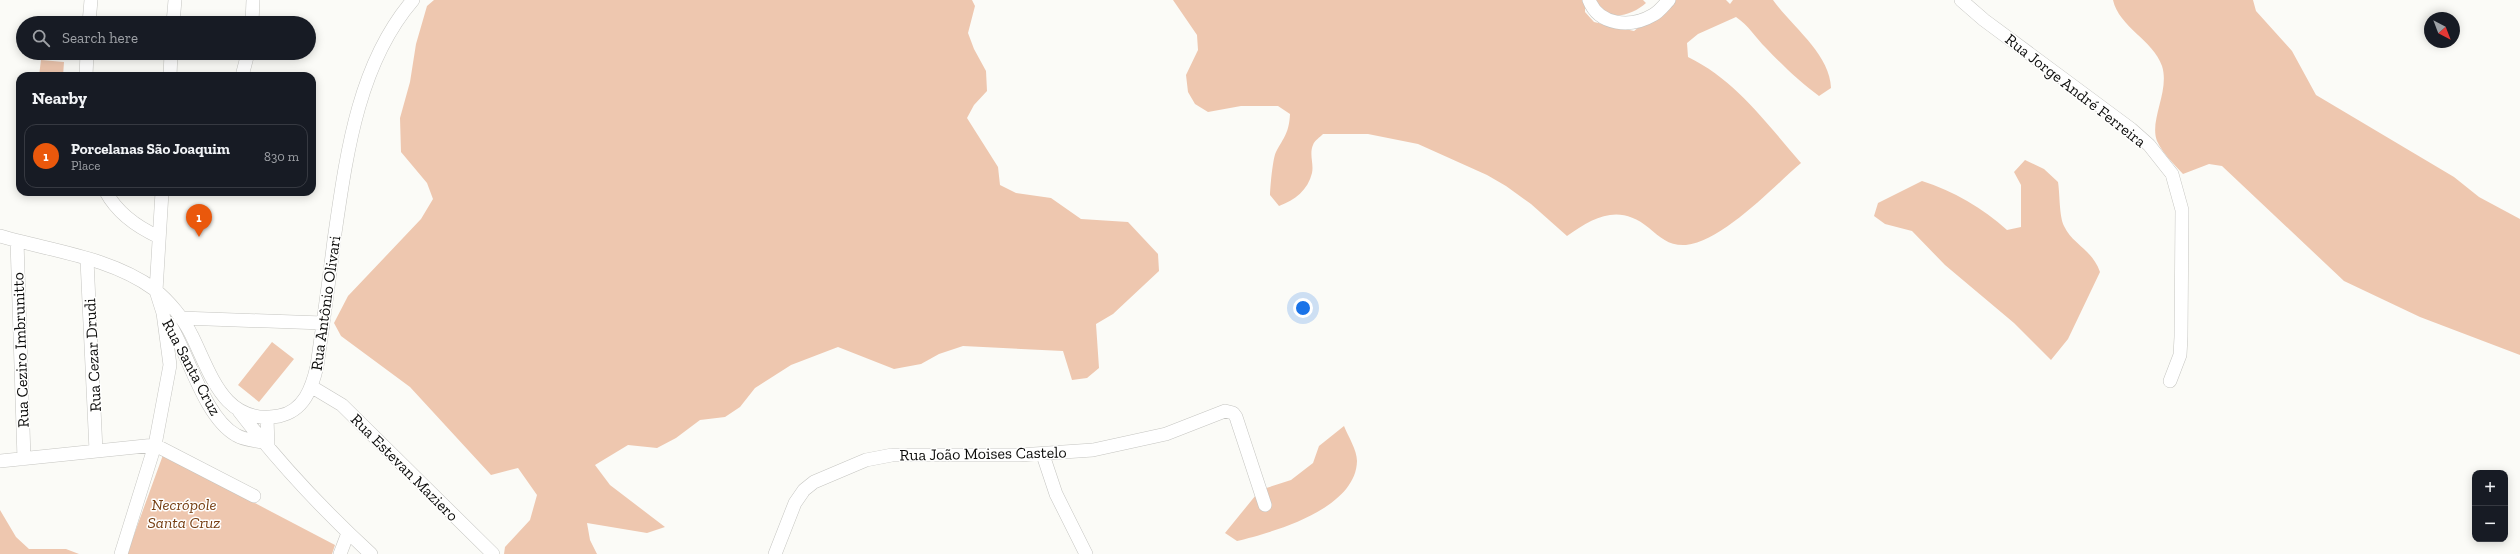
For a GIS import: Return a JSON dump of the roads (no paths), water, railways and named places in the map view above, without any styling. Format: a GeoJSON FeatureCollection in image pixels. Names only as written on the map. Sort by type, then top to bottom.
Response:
{"type":"FeatureCollection","features":[{"type":"Feature","properties":{"kind":"street"},"geometry":{"type":"LineString","coordinates":[[90,16],[91,0]]}},
{"type":"Feature","properties":{"kind":"street"},"geometry":{"type":"LineString","coordinates":[[173,16],[174,0]]}},
{"type":"Feature","properties":{"kind":"street"},"geometry":{"type":"LineString","coordinates":[[252,16],[253,0]]}},
{"type":"Feature","properties":{"kind":"street","name":"Rua Antônio Olivari"},"geometry":{"type":"LineString","coordinates":[[0,236],[122,271],[156,291],[181,318],[215,386],[225,400],[239,411],[267,418],[282,415],[296,408],[308,396],[312,386],[323,323],[344,170],[355,120],[378,56],[392,29],[413,0]]}},
{"type":"Feature","properties":{"kind":"street"},"geometry":{"type":"LineString","coordinates":[[1589,0],[1600,16],[1613,22],[1625,23],[1654,15],[1669,0]]}},
{"type":"Feature","properties":{"kind":"street","name":"Rua Jorge André Ferreira"},"geometry":{"type":"LineString","coordinates":[[1961,0],[2131,129],[2149,145],[2172,174],[2182,210],[2183,234],[2180,355],[2170,381]]}},
{"type":"Feature","properties":{"kind":"street"},"geometry":{"type":"LineString","coordinates":[[86,72],[87,60]]}},
{"type":"Feature","properties":{"kind":"street"},"geometry":{"type":"LineString","coordinates":[[170,72],[171,60]]}},
{"type":"Feature","properties":{"kind":"street"},"geometry":{"type":"LineString","coordinates":[[243,72],[246,60]]}},
{"type":"Feature","properties":{"kind":"street"},"geometry":{"type":"LineString","coordinates":[[109,196],[123,214],[138,228],[159,237]]}},
{"type":"Feature","properties":{"kind":"street"},"geometry":{"type":"LineString","coordinates":[[121,554],[155,446],[170,365],[163,313],[156,291],[162,196]]}},
{"type":"Feature","properties":{"kind":"street","name":"Rua Ceziro Imbrunitto"},"geometry":{"type":"LineString","coordinates":[[17,241],[24,459]]}},
{"type":"Feature","properties":{"kind":"street","name":"Rua Cezar Drudi"},"geometry":{"type":"LineString","coordinates":[[87,260],[96,451]]}},
{"type":"Feature","properties":{"kind":"street","name":"Rua Santa Cruz"},"geometry":{"type":"LineString","coordinates":[[163,313],[196,379],[227,428],[246,440],[265,445]]}},
{"type":"Feature","properties":{"kind":"street"},"geometry":{"type":"LineString","coordinates":[[181,318],[323,323]]}},
{"type":"Feature","properties":{"kind":"street","name":"Rua Estevan Maziero"},"geometry":{"type":"LineString","coordinates":[[312,386],[342,405],[493,554]]}},
{"type":"Feature","properties":{"kind":"street"},"geometry":{"type":"LineString","coordinates":[[239,411],[265,445],[306,491],[371,554]]}},
{"type":"Feature","properties":{"kind":"street","name":"Rua João Moises Castelo"},"geometry":{"type":"LineString","coordinates":[[775,554],[794,503],[804,490],[814,482],[866,460],[892,455],[1043,455],[1112,447],[1178,431],[1225,411],[1233,413],[1265,506]]}},
{"type":"Feature","properties":{"kind":"street"},"geometry":{"type":"LineString","coordinates":[[265,445],[267,418]]}},
{"type":"Feature","properties":{"kind":"street"},"geometry":{"type":"LineString","coordinates":[[0,461],[155,446],[254,496]]}},
{"type":"Feature","properties":{"kind":"street"},"geometry":{"type":"LineString","coordinates":[[1043,455],[1056,494],[1086,554]]}},
{"type":"Feature","properties":{"kind":"street"},"geometry":{"type":"LineString","coordinates":[[340,554],[348,533]]}},
{"type":"Feature","properties":{"kind":"place","name":"Porcelanas São Joaquim"},"geometry":{"type":"Point","coordinates":[199,237]}},
{"type":"Feature","properties":{"kind":"park label","name":"Necrópole Santa Cruz"},"geometry":{"type":"Point","coordinates":[184,513]}}]}
